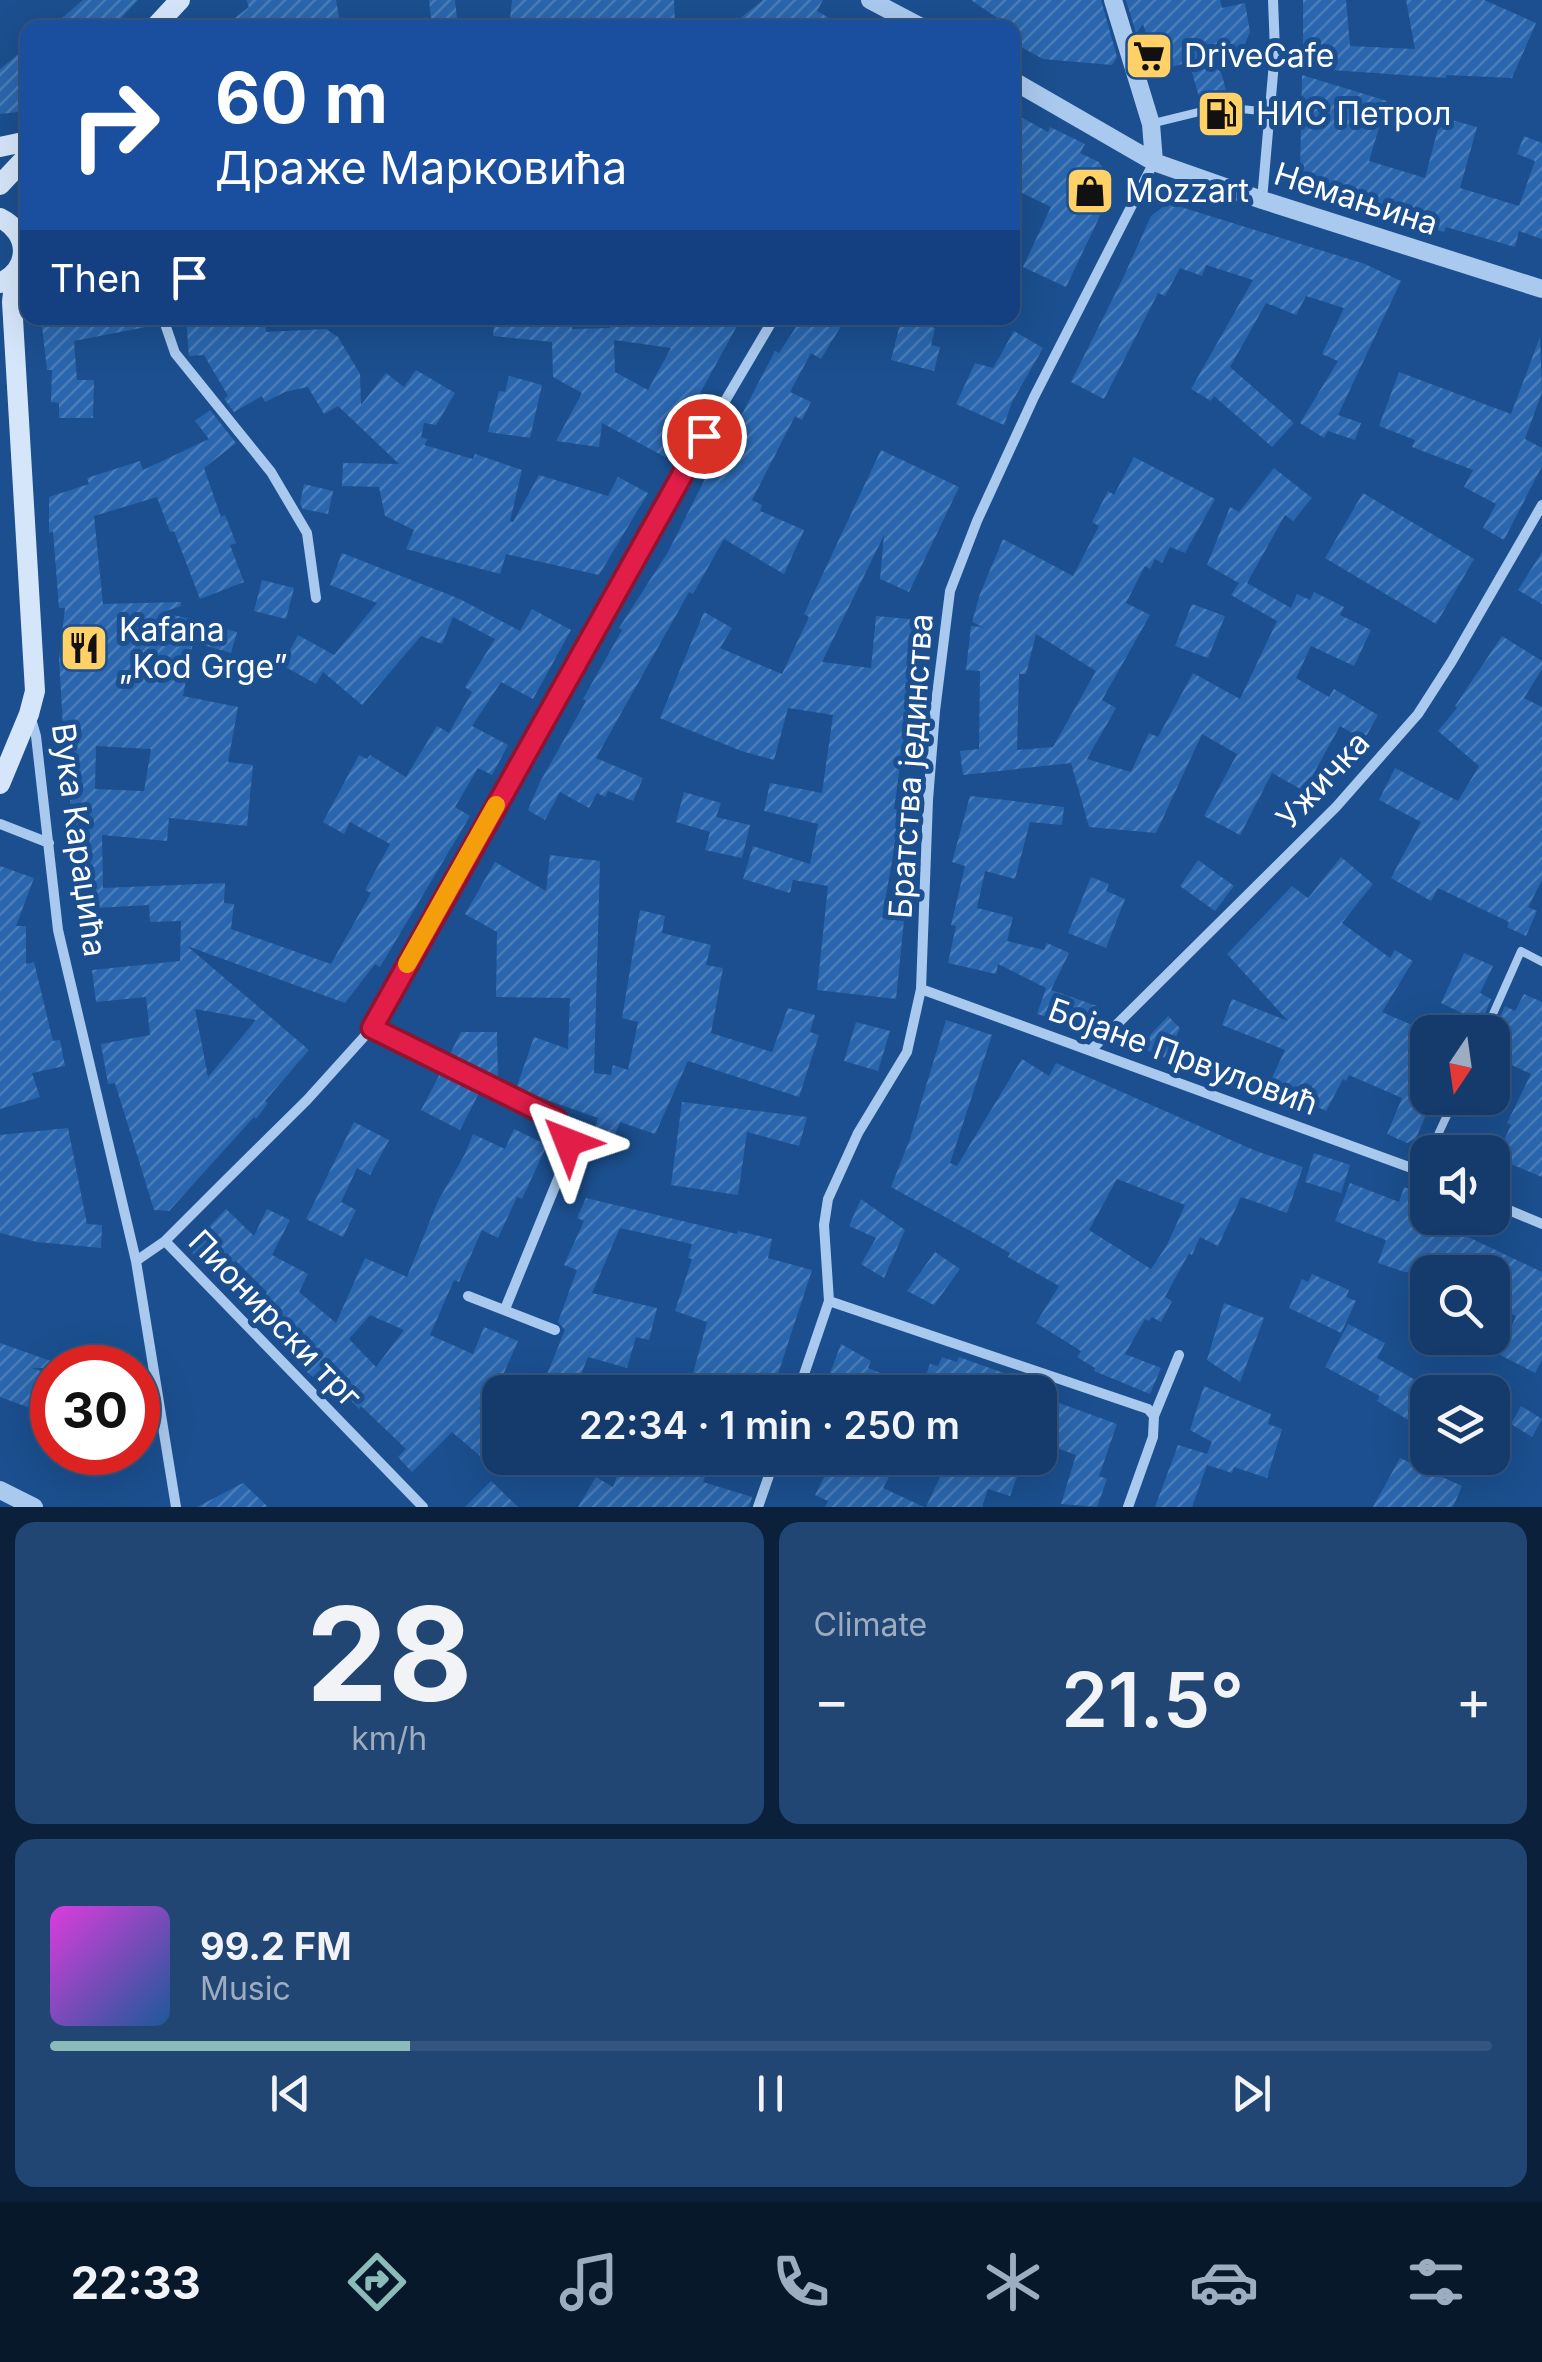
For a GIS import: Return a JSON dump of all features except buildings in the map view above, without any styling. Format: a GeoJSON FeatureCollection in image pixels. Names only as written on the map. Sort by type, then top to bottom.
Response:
{"type":"FeatureCollection","features":[{"type":"Feature","properties":{"kind":"main road"},"geometry":{"type":"LineString","coordinates":[[161,20],[180,0]]}},
{"type":"Feature","properties":{"kind":"main road"},"geometry":{"type":"LineString","coordinates":[[0,185],[20,164]]}},
{"type":"Feature","properties":{"kind":"main road"},"geometry":{"type":"LineString","coordinates":[[0,218],[20,234]]}},
{"type":"Feature","properties":{"kind":"main road","name":"Вука Караџића"},"geometry":{"type":"LineString","coordinates":[[20,253],[7,278],[13,298],[35,692],[29,714]]}},
{"type":"Feature","properties":{"kind":"main road"},"geometry":{"type":"LineString","coordinates":[[0,784],[29,714]]}},
{"type":"Feature","properties":{"kind":"street"},"geometry":{"type":"LineString","coordinates":[[870,0],[909,20]]}},
{"type":"Feature","properties":{"kind":"street"},"geometry":{"type":"LineString","coordinates":[[1112,0],[1150,124],[1154,162]]}},
{"type":"Feature","properties":{"kind":"street"},"geometry":{"type":"LineString","coordinates":[[1262,200],[1274,51],[1273,0]]}},
{"type":"Feature","properties":{"kind":"street","name":"Немањина"},"geometry":{"type":"LineString","coordinates":[[1020,85],[1154,162],[1542,289]]}},
{"type":"Feature","properties":{"kind":"street","name":"Братства јединства"},"geometry":{"type":"LineString","coordinates":[[804,1375],[829,1301],[824,1225],[828,1199],[858,1133],[900,1066],[916,1022],[921,989],[934,710],[950,591],[977,521],[1034,397],[1154,162]]}},
{"type":"Feature","properties":{"kind":"street"},"geometry":{"type":"LineString","coordinates":[[165,325],[175,353],[271,472],[307,532],[316,598]]}},
{"type":"Feature","properties":{"kind":"street"},"geometry":{"type":"LineString","coordinates":[[164,1241],[307,1100],[372,1028],[652,525],[770,325]]}},
{"type":"Feature","properties":{"kind":"street","name":"Ужичка"},"geometry":{"type":"LineString","coordinates":[[1091,1050],[1336,807],[1418,714],[1542,505]]}},
{"type":"Feature","properties":{"kind":"street","name":"Вука Караџића"},"geometry":{"type":"LineString","coordinates":[[29,714],[34,718],[58,930],[136,1261]]}},
{"type":"Feature","properties":{"kind":"street"},"geometry":{"type":"LineString","coordinates":[[0,824],[49,843]]}},
{"type":"Feature","properties":{"kind":"street","name":"Бојане Првуловић"},"geometry":{"type":"LineString","coordinates":[[921,989],[1410,1167]]}},
{"type":"Feature","properties":{"kind":"street"},"geometry":{"type":"LineString","coordinates":[[372,1028],[548,1114],[567,1135],[566,1157],[505,1309]]}},
{"type":"Feature","properties":{"kind":"street"},"geometry":{"type":"LineString","coordinates":[[1510,1210],[1542,1224]]}},
{"type":"Feature","properties":{"kind":"street","name":"Пионирски трг"},"geometry":{"type":"LineString","coordinates":[[176,1507],[136,1261],[164,1241],[422,1507]]}},
{"type":"Feature","properties":{"kind":"street"},"geometry":{"type":"LineString","coordinates":[[468,1296],[555,1330]]}},
{"type":"Feature","properties":{"kind":"street"},"geometry":{"type":"LineString","coordinates":[[829,1301],[1148,1408],[1154,1416]]}},
{"type":"Feature","properties":{"kind":"street"},"geometry":{"type":"LineString","coordinates":[[1128,1507],[1152,1437],[1154,1416],[1180,1355]]}},
{"type":"Feature","properties":{"kind":"street"},"geometry":{"type":"LineString","coordinates":[[758,1507],[769,1475]]}},
{"type":"Feature","properties":{"kind":"street"},"geometry":{"type":"LineString","coordinates":[[8,1498],[34,1507]]}},
{"type":"Feature","properties":{"kind":"lane"},"geometry":{"type":"LineString","coordinates":[[1232,108],[1270,112]]}},
{"type":"Feature","properties":{"kind":"lane"},"geometry":{"type":"LineString","coordinates":[[1150,124],[1203,111]]}},
{"type":"Feature","properties":{"kind":"lane"},"geometry":{"type":"LineString","coordinates":[[1492,1015],[1522,951],[1542,962]]}},
{"type":"Feature","properties":{"kind":"slow traffic"},"geometry":{"type":"LineString","coordinates":[[407,964],[496,805]]}},
{"type":"Feature","properties":{"kind":"place","name":"DriveCafe"},"geometry":{"type":"Point","coordinates":[1149,56]}},
{"type":"Feature","properties":{"kind":"place","name":"НИС Петрол"},"geometry":{"type":"Point","coordinates":[1221,114]}},
{"type":"Feature","properties":{"kind":"place","name":"Mozzart"},"geometry":{"type":"Point","coordinates":[1090,191]}},
{"type":"Feature","properties":{"kind":"place","name":"Kafana „Kod Grge”"},"geometry":{"type":"Point","coordinates":[84,648]}},
{"type":"Feature","properties":{"kind":"route"},"geometry":{"type":"LineString","coordinates":[[568,1142],[556,1119],[372,1028],[704,436]]}}]}
